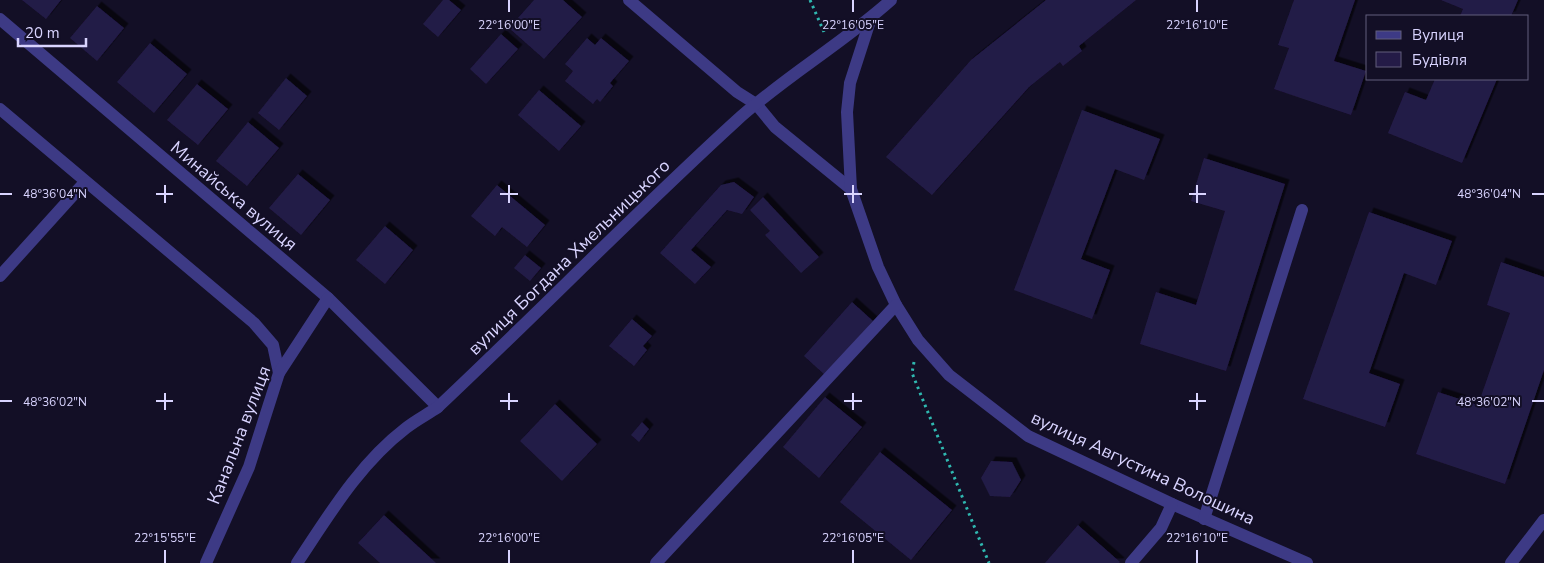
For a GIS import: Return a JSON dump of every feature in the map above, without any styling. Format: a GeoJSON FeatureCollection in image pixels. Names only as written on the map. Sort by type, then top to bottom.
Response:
{"type":"FeatureCollection","features":[{"type":"Feature","properties":{"kind":"street"},"geometry":{"type":"LineString","coordinates":[[629,0],[737,92],[756,104],[775,127],[851,189]]}},
{"type":"Feature","properties":{"kind":"street","name":"вулиця Богдана Хмельницького"},"geometry":{"type":"LineString","coordinates":[[297,563],[358,475],[406,428],[438,407],[669,184],[756,104],[830,46],[872,18],[891,0]]}},
{"type":"Feature","properties":{"kind":"street","name":"вулиця Августина Волошина"},"geometry":{"type":"LineString","coordinates":[[872,18],[850,83],[847,112],[851,189],[878,267],[896,304],[918,340],[949,375],[1028,436],[1204,519],[1307,563]]}},
{"type":"Feature","properties":{"kind":"street","name":"Минайська вулиця"},"geometry":{"type":"LineString","coordinates":[[0,19],[328,298],[438,407]]}},
{"type":"Feature","properties":{"kind":"street"},"geometry":{"type":"LineString","coordinates":[[0,109],[254,323],[273,345],[279,372]]}},
{"type":"Feature","properties":{"kind":"street"},"geometry":{"type":"LineString","coordinates":[[0,276],[85,182]]}},
{"type":"Feature","properties":{"kind":"street"},"geometry":{"type":"LineString","coordinates":[[1204,519],[1302,210]]}},
{"type":"Feature","properties":{"kind":"street","name":"Канальна вулиця"},"geometry":{"type":"LineString","coordinates":[[206,563],[249,467],[279,372],[328,298]]}},
{"type":"Feature","properties":{"kind":"street"},"geometry":{"type":"LineString","coordinates":[[656,563],[896,304]]}},
{"type":"Feature","properties":{"kind":"street"},"geometry":{"type":"LineString","coordinates":[[1131,563],[1161,528],[1172,504]]}},
{"type":"Feature","properties":{"kind":"street"},"geometry":{"type":"LineString","coordinates":[[1511,563],[1544,520]]}},
{"type":"Feature","properties":{"kind":"path"},"geometry":{"type":"LineString","coordinates":[[810,0],[830,46]]}},
{"type":"Feature","properties":{"kind":"path"},"geometry":{"type":"LineString","coordinates":[[918,340],[912,373],[989,563]]}},
{"type":"Feature","properties":{"kind":"building"},"geometry":{"type":"Polygon","coordinates":[[[22,0],[61,0],[46,19],[22,0]]]}},
{"type":"Feature","properties":{"kind":"building"},"geometry":{"type":"Polygon","coordinates":[[[443,0],[449,0],[461,10],[438,37],[423,24],[443,0]]]}},
{"type":"Feature","properties":{"kind":"building"},"geometry":{"type":"Polygon","coordinates":[[[534,0],[563,0],[582,17],[544,59],[509,28],[534,0]]]}},
{"type":"Feature","properties":{"kind":"building"},"geometry":{"type":"Polygon","coordinates":[[[1046,0],[1136,0],[1079,46],[1082,51],[1063,66],[1060,62],[1029,87],[932,195],[886,157],[971,60],[1046,0]]]}},
{"type":"Feature","properties":{"kind":"building"},"geometry":{"type":"Polygon","coordinates":[[[1294,0],[1355,0],[1334,61],[1366,71],[1351,115],[1274,89],[1289,48],[1278,45],[1294,0]]]}},
{"type":"Feature","properties":{"kind":"building"},"geometry":{"type":"Polygon","coordinates":[[[1441,0],[1518,0],[1511,15],[1460,15],[1463,9],[1441,0]]]}},
{"type":"Feature","properties":{"kind":"building"},"geometry":{"type":"Polygon","coordinates":[[[97,6],[124,28],[97,61],[70,38],[97,6]]]}},
{"type":"Feature","properties":{"kind":"building"},"geometry":{"type":"Polygon","coordinates":[[[501,34],[518,49],[486,84],[470,69],[501,34]]]}},
{"type":"Feature","properties":{"kind":"building"},"geometry":{"type":"Polygon","coordinates":[[[587,38],[595,45],[601,38],[629,61],[610,83],[613,86],[600,102],[597,99],[593,104],[565,81],[573,71],[565,64],[587,38]]]}},
{"type":"Feature","properties":{"kind":"building"},"geometry":{"type":"Polygon","coordinates":[[[150,43],[187,74],[154,113],[117,82],[150,43]]]}},
{"type":"Feature","properties":{"kind":"building"},"geometry":{"type":"Polygon","coordinates":[[[286,78],[307,96],[279,130],[258,113],[286,78]]]}},
{"type":"Feature","properties":{"kind":"building"},"geometry":{"type":"Polygon","coordinates":[[[1435,80],[1497,80],[1462,163],[1388,133],[1405,92],[1426,100],[1435,80]]]}},
{"type":"Feature","properties":{"kind":"building"},"geometry":{"type":"Polygon","coordinates":[[[197,84],[228,109],[198,145],[167,120],[197,84]]]}},
{"type":"Feature","properties":{"kind":"building"},"geometry":{"type":"Polygon","coordinates":[[[539,90],[581,126],[559,151],[518,115],[539,90]]]}},
{"type":"Feature","properties":{"kind":"building"},"geometry":{"type":"Polygon","coordinates":[[[1082,110],[1160,139],[1144,180],[1115,169],[1081,259],[1110,270],[1092,319],[1014,290],[1082,110]]]}},
{"type":"Feature","properties":{"kind":"building"},"geometry":{"type":"Polygon","coordinates":[[[248,122],[279,148],[247,186],[216,161],[248,122]]]}},
{"type":"Feature","properties":{"kind":"building"},"geometry":{"type":"Polygon","coordinates":[[[1204,158],[1285,184],[1226,371],[1140,344],[1156,292],[1196,305],[1225,211],[1191,201],[1204,158]]]}},
{"type":"Feature","properties":{"kind":"building"},"geometry":{"type":"Polygon","coordinates":[[[298,174],[330,200],[301,235],[269,208],[298,174]]]}},
{"type":"Feature","properties":{"kind":"building"},"geometry":{"type":"Polygon","coordinates":[[[734,182],[754,197],[742,214],[727,210],[691,250],[711,267],[695,284],[660,253],[721,185],[734,182]]]}},
{"type":"Feature","properties":{"kind":"building"},"geometry":{"type":"Polygon","coordinates":[[[497,185],[545,225],[527,247],[502,227],[495,236],[471,216],[497,185]]]}},
{"type":"Feature","properties":{"kind":"building"},"geometry":{"type":"Polygon","coordinates":[[[763,197],[819,257],[801,273],[765,235],[770,231],[750,210],[763,197]]]}},
{"type":"Feature","properties":{"kind":"building"},"geometry":{"type":"Polygon","coordinates":[[[1369,212],[1452,241],[1436,285],[1404,273],[1369,373],[1400,384],[1385,427],[1303,399],[1369,212]]]}},
{"type":"Feature","properties":{"kind":"building"},"geometry":{"type":"Polygon","coordinates":[[[385,226],[413,250],[385,284],[356,260],[385,226]]]}},
{"type":"Feature","properties":{"kind":"building"},"geometry":{"type":"Polygon","coordinates":[[[525,255],[541,268],[530,281],[514,268],[525,255]]]}},
{"type":"Feature","properties":{"kind":"building"},"geometry":{"type":"Polygon","coordinates":[[[1501,262],[1544,277],[1544,370],[1505,484],[1416,454],[1438,392],[1478,405],[1510,313],[1487,305],[1501,262]]]}},
{"type":"Feature","properties":{"kind":"building"},"geometry":{"type":"Polygon","coordinates":[[[852,302],[873,321],[825,375],[804,356],[852,302]]]}},
{"type":"Feature","properties":{"kind":"building"},"geometry":{"type":"Polygon","coordinates":[[[632,319],[652,336],[643,346],[647,350],[634,366],[609,346],[632,319]]]}},
{"type":"Feature","properties":{"kind":"building"},"geometry":{"type":"Polygon","coordinates":[[[825,397],[862,427],[819,478],[783,447],[825,397]]]}},
{"type":"Feature","properties":{"kind":"building"},"geometry":{"type":"Polygon","coordinates":[[[555,404],[597,444],[562,481],[520,441],[555,404]]]}},
{"type":"Feature","properties":{"kind":"building"},"geometry":{"type":"Polygon","coordinates":[[[642,422],[649,429],[639,442],[631,435],[642,422]]]}},
{"type":"Feature","properties":{"kind":"building"},"geometry":{"type":"Polygon","coordinates":[[[880,452],[952,510],[911,560],[840,502],[880,452]]]}},
{"type":"Feature","properties":{"kind":"building"},"geometry":{"type":"Polygon","coordinates":[[[991,461],[1012,462],[1021,480],[1010,497],[990,496],[981,478],[991,461]]]}},
{"type":"Feature","properties":{"kind":"building"},"geometry":{"type":"Polygon","coordinates":[[[384,515],[436,563],[380,563],[358,543],[384,515]]]}},
{"type":"Feature","properties":{"kind":"building"},"geometry":{"type":"Polygon","coordinates":[[[1078,525],[1120,562],[1045,563],[1078,525]]]}}]}
